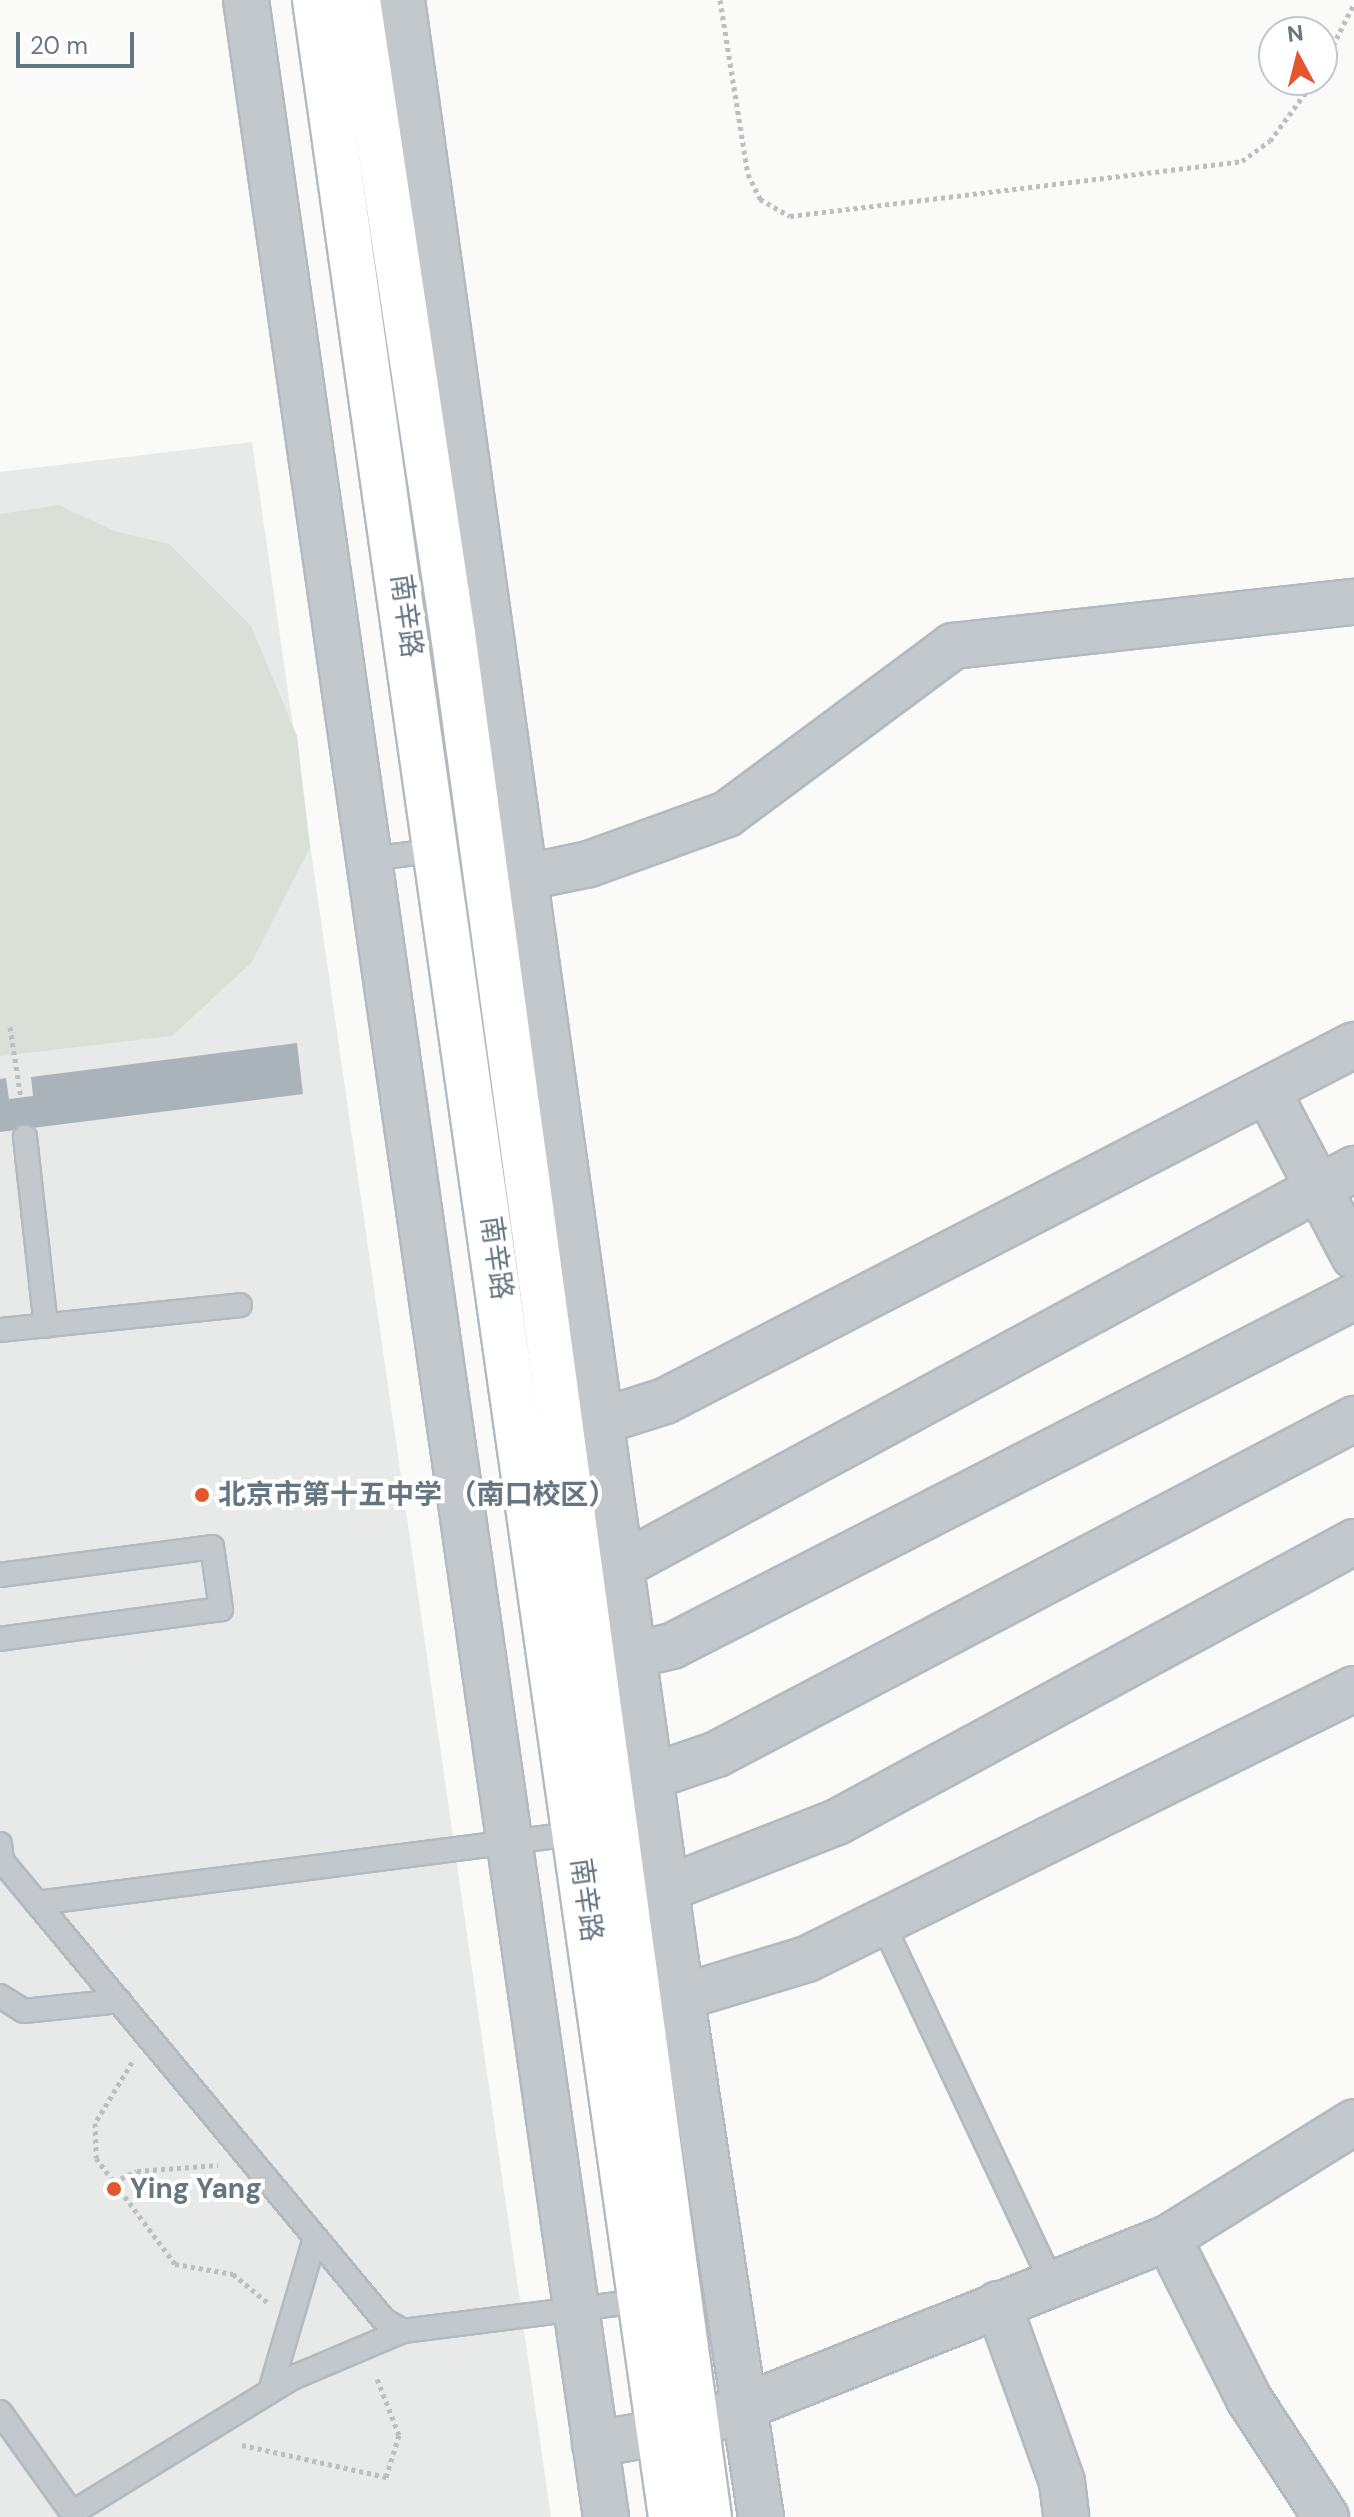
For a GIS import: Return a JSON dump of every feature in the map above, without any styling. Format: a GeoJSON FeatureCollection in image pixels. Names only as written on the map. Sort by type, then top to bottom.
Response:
{"type":"FeatureCollection","features":[{"type":"Feature","properties":{"kind":"main road","name":"南辛路"},"geometry":{"type":"LineString","coordinates":[[315,0],[439,850],[596,1831],[678,2429],[671,2517]]}},
{"type":"Feature","properties":{"kind":"main road","name":"南辛路"},"geometry":{"type":"LineString","coordinates":[[358,0],[522,993],[622,1676],[596,1831],[641,2301],[678,2429],[709,2517]]}},
{"type":"Feature","properties":{"kind":"street"},"geometry":{"type":"LineString","coordinates":[[246,0],[606,2517]]}},
{"type":"Feature","properties":{"kind":"street"},"geometry":{"type":"LineString","coordinates":[[402,0],[527,877],[522,993],[602,1421],[621,1566],[622,1676],[650,1777],[761,2517]]}},
{"type":"Feature","properties":{"kind":"street"},"geometry":{"type":"LineString","coordinates":[[527,877],[589,864],[727,814],[953,646],[1354,602]]}},
{"type":"Feature","properties":{"kind":"street"},"geometry":{"type":"LineString","coordinates":[[602,1421],[665,1401],[1269,1094],[1354,1045]]}},
{"type":"Feature","properties":{"kind":"street"},"geometry":{"type":"LineString","coordinates":[[1269,1094],[1336,1179],[1354,1256]]}},
{"type":"Feature","properties":{"kind":"street"},"geometry":{"type":"LineString","coordinates":[[621,1566],[1336,1179]]}},
{"type":"Feature","properties":{"kind":"street"},"geometry":{"type":"LineString","coordinates":[[622,1676],[672,1646],[1354,1297]]}},
{"type":"Feature","properties":{"kind":"street"},"geometry":{"type":"LineString","coordinates":[[650,1777],[717,1754],[1354,1419]]}},
{"type":"Feature","properties":{"kind":"street"},"geometry":{"type":"LineString","coordinates":[[666,1889],[837,1822],[1354,1542]]}},
{"type":"Feature","properties":{"kind":"street"},"geometry":{"type":"LineString","coordinates":[[682,1997],[807,1959],[1354,1689]]}},
{"type":"Feature","properties":{"kind":"street"},"geometry":{"type":"LineString","coordinates":[[595,2444],[678,2429],[744,2406],[1168,2238],[1354,2122]]}},
{"type":"Feature","properties":{"kind":"street"},"geometry":{"type":"LineString","coordinates":[[1168,2238],[1249,2399],[1326,2517]]}},
{"type":"Feature","properties":{"kind":"street"},"geometry":{"type":"LineString","coordinates":[[998,2304],[1062,2482],[1066,2517]]}},
{"type":"Feature","properties":{"kind":"lane"},"geometry":{"type":"LineString","coordinates":[[369,859],[439,850]]}},
{"type":"Feature","properties":{"kind":"lane"},"geometry":{"type":"LineString","coordinates":[[25,1137],[46,1326]]}},
{"type":"Feature","properties":{"kind":"lane"},"geometry":{"type":"LineString","coordinates":[[0,1330],[240,1305]]}},
{"type":"Feature","properties":{"kind":"lane"},"geometry":{"type":"LineString","coordinates":[[0,1575],[212,1547],[221,1609],[0,1639]]}},
{"type":"Feature","properties":{"kind":"lane"},"geometry":{"type":"LineString","coordinates":[[37,1903],[596,1831]]}},
{"type":"Feature","properties":{"kind":"lane"},"geometry":{"type":"LineString","coordinates":[[1,1855],[37,1903],[384,2320],[403,2331]]}},
{"type":"Feature","properties":{"kind":"lane"},"geometry":{"type":"LineString","coordinates":[[882,1922],[1052,2283]]}},
{"type":"Feature","properties":{"kind":"lane"},"geometry":{"type":"LineString","coordinates":[[0,1996],[24,2011],[119,2001]]}},
{"type":"Feature","properties":{"kind":"lane"},"geometry":{"type":"LineString","coordinates":[[270,2391],[295,2325],[315,2238]]}},
{"type":"Feature","properties":{"kind":"lane"},"geometry":{"type":"LineString","coordinates":[[0,2412],[72,2513],[270,2391],[403,2331],[641,2301]]}},
{"type":"Feature","properties":{"kind":"path"},"geometry":{"type":"LineString","coordinates":[[720,0],[748,174],[760,199],[790,216],[1242,161],[1270,141],[1303,96]]}},
{"type":"Feature","properties":{"kind":"path"},"geometry":{"type":"LineString","coordinates":[[1338,36],[1354,4]]}},
{"type":"Feature","properties":{"kind":"path"},"geometry":{"type":"LineString","coordinates":[[10,1027],[21,1098]]}},
{"type":"Feature","properties":{"kind":"path"},"geometry":{"type":"LineString","coordinates":[[155,2045],[129,2064],[95,2123],[96,2158],[175,2264],[233,2274],[295,2325]]}},
{"type":"Feature","properties":{"kind":"path"},"geometry":{"type":"LineString","coordinates":[[114,2182],[137,2171],[216,2166],[241,2148]]}},
{"type":"Feature","properties":{"kind":"path"},"geometry":{"type":"LineString","coordinates":[[216,2423],[229,2442],[386,2477],[399,2435],[364,2347]]}},
{"type":"Feature","properties":{"kind":"shaded area","name":"北京市第十五中学 （南口校区）"},"geometry":{"type":"Polygon","coordinates":[[[252,442],[551,2517],[0,2517],[0,472],[252,442]]]}},
{"type":"Feature","properties":{"kind":"shaded area"},"geometry":{"type":"Polygon","coordinates":[[[59,505],[114,531],[169,544],[251,626],[297,736],[310,847],[252,962],[172,1036],[0,1056],[0,514],[59,505]]]}},
{"type":"Feature","properties":{"kind":"building"},"geometry":{"type":"Polygon","coordinates":[[[297,1043],[303,1094],[0,1132],[0,1079],[6,1078],[9,1099],[33,1096],[31,1077],[297,1043]]]}},
{"type":"Feature","properties":{"kind":"place","name":"北京市第十五中学 （南口校区）"},"geometry":{"type":"Point","coordinates":[202,1495]}},
{"type":"Feature","properties":{"kind":"place","name":"Ying Yang"},"geometry":{"type":"Point","coordinates":[114,2189]}}]}
